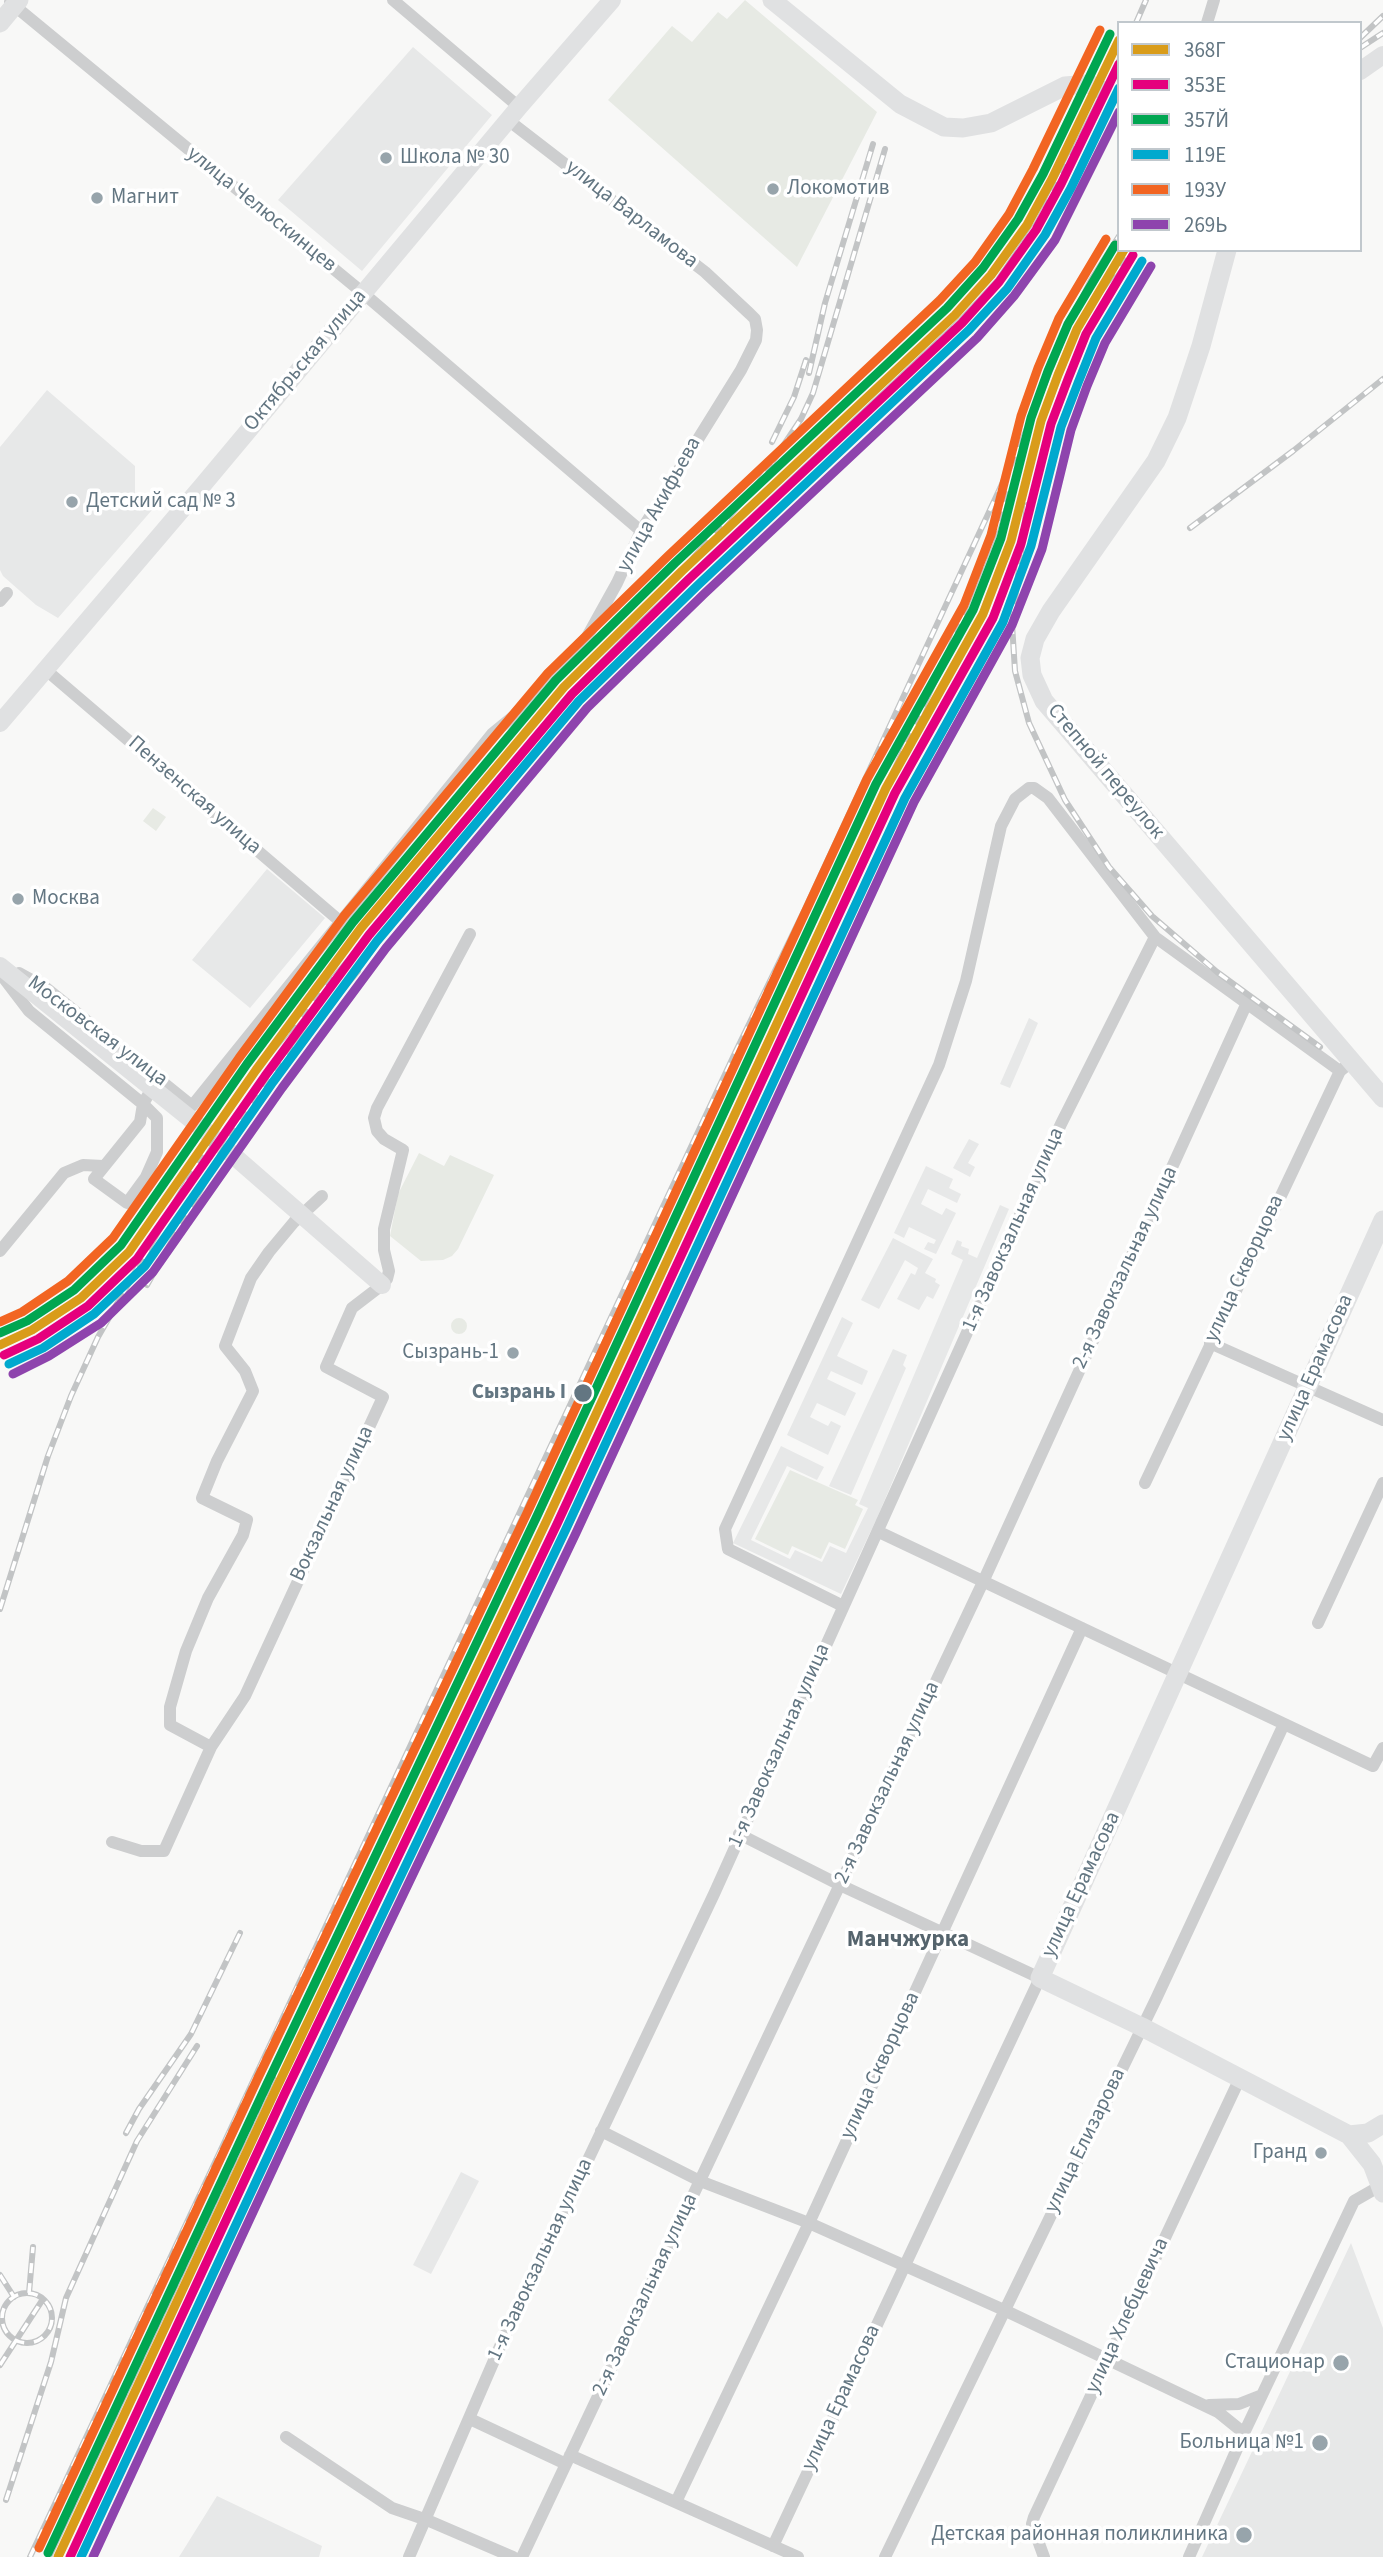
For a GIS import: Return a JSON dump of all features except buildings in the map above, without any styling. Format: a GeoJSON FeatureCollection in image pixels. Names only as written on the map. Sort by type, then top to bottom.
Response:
{"type":"FeatureCollection","features":[{"type":"Feature","properties":{"kind":"main road","name":"Октябрьская улица"},"geometry":{"type":"LineString","coordinates":[[0,723],[612,0]]}},
{"type":"Feature","properties":{"kind":"main road"},"geometry":{"type":"LineString","coordinates":[[772,0],[900,104],[944,127],[963,128],[991,123],[1065,86],[1089,84]]}},
{"type":"Feature","properties":{"kind":"main road"},"geometry":{"type":"LineString","coordinates":[[0,23],[13,2]]}},
{"type":"Feature","properties":{"kind":"main road"},"geometry":{"type":"LineString","coordinates":[[1362,70],[1383,55]]}},
{"type":"Feature","properties":{"kind":"main road","name":"Степной переулок"},"geometry":{"type":"LineString","coordinates":[[1226,252],[1201,346],[1177,418],[1156,461],[1051,611],[1035,639],[1030,658],[1032,675],[1044,701],[1346,1066],[1383,1098]]}},
{"type":"Feature","properties":{"kind":"main road","name":"Московская улица"},"geometry":{"type":"LineString","coordinates":[[0,964],[203,1129],[377,1289]]}},
{"type":"Feature","properties":{"kind":"main road","name":"улица Ерамасова"},"geometry":{"type":"LineString","coordinates":[[1040,1978],[1383,1220]]}},
{"type":"Feature","properties":{"kind":"main road"},"geometry":{"type":"LineString","coordinates":[[1040,1978],[1142,2027],[1349,2134],[1382,2182]]}},
{"type":"Feature","properties":{"kind":"main road"},"geometry":{"type":"LineString","coordinates":[[1349,2134],[1368,2133],[1383,2124]]}},
{"type":"Feature","properties":{"kind":"street","name":"улица Варламова"},"geometry":{"type":"LineString","coordinates":[[393,0],[514,113],[705,272],[750,314]]}},
{"type":"Feature","properties":{"kind":"street"},"geometry":{"type":"LineString","coordinates":[[1209,21],[1214,0]]}},
{"type":"Feature","properties":{"kind":"street","name":"улица Челюскинцев"},"geometry":{"type":"LineString","coordinates":[[13,2],[363,293],[641,531]]}},
{"type":"Feature","properties":{"kind":"street","name":"улица Акифьева"},"geometry":{"type":"LineString","coordinates":[[192,1106],[492,734],[514,716],[587,637],[617,583],[641,531],[741,370],[756,340],[755,320],[750,314]]}},
{"type":"Feature","properties":{"kind":"street","name":"Пензенская улица"},"geometry":{"type":"LineString","coordinates":[[46,670],[341,922]]}},
{"type":"Feature","properties":{"kind":"street"},"geometry":{"type":"LineString","coordinates":[[843,1606],[728,1549],[725,1530],[939,1065],[966,981],[1001,826],[1015,799],[1029,788],[1034,788],[1048,798],[1155,937],[1246,1005],[1346,1066]]}},
{"type":"Feature","properties":{"kind":"street"},"geometry":{"type":"LineString","coordinates":[[377,1289],[389,1271],[384,1250],[384,1229],[403,1150],[384,1139],[377,1130],[374,1118],[470,934]]}},
{"type":"Feature","properties":{"kind":"street","name":"1-я Завокзальная улица"},"geometry":{"type":"LineString","coordinates":[[410,2557],[505,2335],[714,1894],[1061,1124],[1155,937]]}},
{"type":"Feature","properties":{"kind":"street","name":"Московская улица"},"geometry":{"type":"LineString","coordinates":[[0,964],[46,988],[192,1106]]}},
{"type":"Feature","properties":{"kind":"street","name":"Московская улица"},"geometry":{"type":"LineString","coordinates":[[0,973],[29,1011],[143,1104]]}},
{"type":"Feature","properties":{"kind":"street","name":"2-я Завокзальная улица"},"geometry":{"type":"LineString","coordinates":[[522,2557],[983,1582],[1246,1005]]}},
{"type":"Feature","properties":{"kind":"street","name":"улица Скворцова"},"geometry":{"type":"LineString","coordinates":[[1145,1483],[1210,1343],[1346,1066]]}},
{"type":"Feature","properties":{"kind":"street"},"geometry":{"type":"LineString","coordinates":[[143,1104],[156,1118],[158,1152],[146,1177],[127,1203],[93,1178],[140,1122],[143,1104],[158,1078]]}},
{"type":"Feature","properties":{"kind":"street"},"geometry":{"type":"LineString","coordinates":[[0,1251],[64,1173],[83,1165],[103,1166]]}},
{"type":"Feature","properties":{"kind":"street"},"geometry":{"type":"LineString","coordinates":[[211,1747],[170,1725],[170,1707],[186,1651],[208,1598],[243,1535],[247,1520],[202,1498],[217,1461],[253,1391],[244,1371],[226,1346],[251,1278],[293,1222],[321,1196]]}},
{"type":"Feature","properties":{"kind":"street","name":"Вокзальная улица"},"geometry":{"type":"LineString","coordinates":[[112,1842],[141,1852],[164,1851],[211,1747],[244,1696],[383,1397],[326,1367],[352,1308],[377,1289]]}},
{"type":"Feature","properties":{"kind":"street"},"geometry":{"type":"LineString","coordinates":[[1210,1343],[1383,1420]]}},
{"type":"Feature","properties":{"kind":"street"},"geometry":{"type":"LineString","coordinates":[[1318,1623],[1383,1483]]}},
{"type":"Feature","properties":{"kind":"street"},"geometry":{"type":"LineString","coordinates":[[879,1532],[1373,1766],[1383,1748]]}},
{"type":"Feature","properties":{"kind":"street","name":"улица Скворцова"},"geometry":{"type":"LineString","coordinates":[[676,2502],[809,2223],[1082,1628]]}},
{"type":"Feature","properties":{"kind":"street","name":"улица Елизарова"},"geometry":{"type":"LineString","coordinates":[[885,2557],[1142,2027],[1284,1724]]}},
{"type":"Feature","properties":{"kind":"street"},"geometry":{"type":"LineString","coordinates":[[740,1834],[840,1885],[1040,1978]]}},
{"type":"Feature","properties":{"kind":"street","name":"улица Ерамасова"},"geometry":{"type":"LineString","coordinates":[[774,2546],[1040,1978]]}},
{"type":"Feature","properties":{"kind":"street","name":"улица Хлебцевича"},"geometry":{"type":"LineString","coordinates":[[1044,2557],[1032,2524],[1240,2078]]}},
{"type":"Feature","properties":{"kind":"street"},"geometry":{"type":"LineString","coordinates":[[601,2131],[700,2181],[809,2223],[1004,2310],[1218,2412],[1244,2432]]}},
{"type":"Feature","properties":{"kind":"street"},"geometry":{"type":"LineString","coordinates":[[1189,2557],[1244,2432],[1354,2201],[1382,2182]]}},
{"type":"Feature","properties":{"kind":"street"},"geometry":{"type":"LineString","coordinates":[[1202,2404],[1239,2404],[1262,2395]]}},
{"type":"Feature","properties":{"kind":"street"},"geometry":{"type":"LineString","coordinates":[[470,2420],[676,2502],[798,2557]]}},
{"type":"Feature","properties":{"kind":"street"},"geometry":{"type":"LineString","coordinates":[[286,2437],[391,2508],[427,2520],[513,2557]]}},
{"type":"Feature","properties":{"kind":"shaded area","name":"Локомотив"},"geometry":{"type":"Polygon","coordinates":[[[745,0],[877,112],[797,267],[608,100],[672,26],[692,42],[718,12],[727,19],[745,0]]]}},
{"type":"Feature","properties":{"kind":"shaded area","name":"Школа № 30"},"geometry":{"type":"Polygon","coordinates":[[[413,47],[492,115],[362,271],[278,200],[413,47]]]}},
{"type":"Feature","properties":{"kind":"shaded area","name":"Детский сад № 3"},"geometry":{"type":"Polygon","coordinates":[[[47,390],[135,466],[135,494],[152,510],[58,618],[36,605],[3,576],[0,570],[0,447],[47,390]]]}},
{"type":"Feature","properties":{"kind":"shaded area"},"geometry":{"type":"Polygon","coordinates":[[[153,808],[166,817],[156,831],[143,821],[153,808]]]}},
{"type":"Feature","properties":{"kind":"shaded area"},"geometry":{"type":"Polygon","coordinates":[[[267,869],[325,918],[250,1008],[192,960],[267,869]]]}},
{"type":"Feature","properties":{"kind":"shaded area"},"geometry":{"type":"Polygon","coordinates":[[[1029,1018],[1038,1023],[1010,1088],[1000,1084],[1029,1018]]]}},
{"type":"Feature","properties":{"kind":"shaded area"},"geometry":{"type":"Polygon","coordinates":[[[969,1139],[979,1144],[968,1163],[975,1167],[970,1177],[953,1168],[969,1139]]]}},
{"type":"Feature","properties":{"kind":"shaded area"},"geometry":{"type":"Polygon","coordinates":[[[419,1153],[444,1166],[450,1155],[494,1175],[458,1249],[443,1260],[421,1261],[390,1236],[398,1194],[419,1153]]]}},
{"type":"Feature","properties":{"kind":"shaded area"},"geometry":{"type":"Polygon","coordinates":[[[926,1166],[953,1179],[949,1188],[961,1194],[957,1203],[928,1189],[921,1204],[942,1215],[946,1208],[956,1213],[936,1254],[924,1249],[928,1242],[934,1244],[936,1240],[909,1227],[904,1238],[894,1233],[926,1166]]]}},
{"type":"Feature","properties":{"kind":"shaded area"},"geometry":{"type":"Polygon","coordinates":[[[1000,1205],[1009,1209],[877,1518],[841,1594],[733,1543],[781,1446],[824,1467],[817,1480],[787,1466],[751,1540],[790,1559],[795,1550],[822,1562],[830,1546],[846,1553],[868,1508],[859,1504],[963,1260],[951,1254],[957,1240],[962,1242],[961,1246],[969,1249],[968,1254],[977,1258],[1000,1205]]]}},
{"type":"Feature","properties":{"kind":"shaded area"},"geometry":{"type":"Polygon","coordinates":[[[893,1238],[933,1259],[925,1273],[936,1279],[935,1282],[940,1285],[933,1299],[927,1296],[919,1310],[897,1299],[911,1273],[915,1275],[918,1268],[905,1260],[879,1309],[861,1300],[893,1238]]]}},
{"type":"Feature","properties":{"kind":"shaded area"},"geometry":{"type":"Polygon","coordinates":[[[842,1317],[853,1323],[837,1356],[868,1371],[862,1385],[831,1371],[827,1379],[856,1393],[845,1416],[817,1403],[810,1417],[828,1426],[831,1421],[841,1426],[828,1455],[787,1435],[842,1317]]]}},
{"type":"Feature","properties":{"kind":"shaded area"},"geometry":{"type":"Polygon","coordinates":[[[459,1318],[465,1320],[465,1332],[459,1334],[453,1332],[451,1326],[453,1320],[459,1318]]]}},
{"type":"Feature","properties":{"kind":"shaded area"},"geometry":{"type":"Polygon","coordinates":[[[893,1349],[907,1355],[903,1365],[906,1368],[851,1495],[829,1486],[893,1349]]]}},
{"type":"Feature","properties":{"kind":"shaded area"},"geometry":{"type":"Polygon","coordinates":[[[790,1470],[858,1500],[855,1505],[863,1509],[845,1549],[829,1542],[821,1559],[792,1546],[788,1555],[755,1539],[790,1470]]]}},
{"type":"Feature","properties":{"kind":"shaded area"},"geometry":{"type":"Polygon","coordinates":[[[461,2172],[479,2181],[431,2274],[413,2265],[461,2172]]]}},
{"type":"Feature","properties":{"kind":"shaded area","name":"Больница №1"},"geometry":{"type":"Polygon","coordinates":[[[1351,2243],[1383,2328],[1383,2557],[1202,2557],[1351,2243]]]}},
{"type":"Feature","properties":{"kind":"shaded area"},"geometry":{"type":"Polygon","coordinates":[[[217,2496],[322,2546],[319,2557],[179,2557],[217,2496]]]}},
{"type":"Feature","properties":{"kind":"tunnel"},"geometry":{"type":"LineString","coordinates":[[1089,84],[1117,97]]}},
{"type":"Feature","properties":{"kind":"railway"},"geometry":{"type":"LineString","coordinates":[[1137,21],[1146,0]]}},
{"type":"Feature","properties":{"kind":"railway"},"geometry":{"type":"LineString","coordinates":[[1362,36],[1383,16]]}},
{"type":"Feature","properties":{"kind":"railway"},"geometry":{"type":"LineString","coordinates":[[1362,47],[1383,33]]}},
{"type":"Feature","properties":{"kind":"railway"},"geometry":{"type":"LineString","coordinates":[[256,1070],[585,679],[634,629],[961,320],[998,280],[1037,223],[1117,65]]}},
{"type":"Feature","properties":{"kind":"railway"},"geometry":{"type":"LineString","coordinates":[[809,373],[825,303],[873,144]]}},
{"type":"Feature","properties":{"kind":"railway"},"geometry":{"type":"LineString","coordinates":[[682,571],[759,482],[801,419],[813,393],[885,149]]}},
{"type":"Feature","properties":{"kind":"railway"},"geometry":{"type":"LineString","coordinates":[[30,2557],[804,911],[1021,443],[1068,326],[1091,280],[1117,239]]}},
{"type":"Feature","properties":{"kind":"railway"},"geometry":{"type":"LineString","coordinates":[[1090,306],[1130,252]]}},
{"type":"Feature","properties":{"kind":"railway"},"geometry":{"type":"LineString","coordinates":[[772,442],[794,397],[806,360]]}},
{"type":"Feature","properties":{"kind":"railway"},"geometry":{"type":"LineString","coordinates":[[1190,528],[1383,379]]}},
{"type":"Feature","properties":{"kind":"railway"},"geometry":{"type":"LineString","coordinates":[[886,788],[949,650],[994,535],[1006,494]]}},
{"type":"Feature","properties":{"kind":"railway"},"geometry":{"type":"LineString","coordinates":[[1027,505],[1012,624],[1015,671],[1029,723],[1065,800],[1109,867],[1152,916],[1217,972],[1320,1047]]}},
{"type":"Feature","properties":{"kind":"railway"},"geometry":{"type":"LineString","coordinates":[[147,1285],[237,1125],[285,1059],[358,971]]}},
{"type":"Feature","properties":{"kind":"railway"},"geometry":{"type":"LineString","coordinates":[[0,1609],[48,1456],[71,1396],[98,1337],[225,1115]]}},
{"type":"Feature","properties":{"kind":"railway"},"geometry":{"type":"LineString","coordinates":[[126,2133],[139,2109],[191,2034],[240,1933]]}},
{"type":"Feature","properties":{"kind":"railway"},"geometry":{"type":"LineString","coordinates":[[6,2500],[51,2362],[66,2298],[137,2141],[197,2046]]}},
{"type":"Feature","properties":{"kind":"railway"},"geometry":{"type":"LineString","coordinates":[[49,2557],[273,2078]]}},
{"type":"Feature","properties":{"kind":"railway"},"geometry":{"type":"LineString","coordinates":[[29,2293],[33,2247]]}},
{"type":"Feature","properties":{"kind":"railway"},"geometry":{"type":"LineString","coordinates":[[0,2275],[14,2297]]}},
{"type":"Feature","properties":{"kind":"railway"},"geometry":{"type":"LineString","coordinates":[[27,2293],[45,2300],[52,2318],[45,2336],[27,2343],[9,2336],[2,2318],[9,2300],[27,2293]]}},
{"type":"Feature","properties":{"kind":"railway"},"geometry":{"type":"LineString","coordinates":[[0,2365],[43,2299]]}},
{"type":"Feature","properties":{"kind":"transit line","name":"193У"},"geometry":{"type":"LineString","coordinates":[[0,1322],[22,1312],[68,1281],[113,1238],[239,1058],[344,916],[548,673],[940,300],[975,262],[1009,214],[1100,30]]}},
{"type":"Feature","properties":{"kind":"transit line","name":"357Й"},"geometry":{"type":"LineString","coordinates":[[0,1333],[27,1321],[74,1290],[121,1245],[247,1064],[353,922],[556,680],[675,563],[947,308],[983,268],[1018,219],[1043,174],[1110,34]]}},
{"type":"Feature","properties":{"kind":"transit line","name":"368Г"},"geometry":{"type":"LineString","coordinates":[[0,1345],[32,1330],[81,1298],[129,1252],[256,1070],[361,928],[564,687],[682,571],[955,315],[991,275],[1027,225],[1117,44]]}},
{"type":"Feature","properties":{"kind":"transit line","name":"353Е"},"geometry":{"type":"LineString","coordinates":[[4,1355],[38,1339],[88,1306],[137,1259],[265,1076],[369,935],[572,694],[689,579],[962,323],[999,282],[1036,230],[1117,68]]}},
{"type":"Feature","properties":{"kind":"transit line","name":"119Е"},"geometry":{"type":"LineString","coordinates":[[9,1364],[43,1348],[94,1314],[145,1266],[273,1082],[377,941],[579,701],[969,330],[1007,289],[1045,235],[1117,92]]}},
{"type":"Feature","properties":{"kind":"transit line","name":"269Ь"},"geometry":{"type":"LineString","coordinates":[[13,1374],[49,1356],[101,1323],[153,1272],[282,1088],[386,948],[587,708],[704,594],[977,338],[1014,296],[1055,240],[1117,116]]}},
{"type":"Feature","properties":{"kind":"transit line","name":"193У"},"geometry":{"type":"LineString","coordinates":[[39,2548],[257,2080],[528,1511],[867,779],[964,605],[991,535],[1021,416],[1038,368],[1059,318],[1106,239]]}},
{"type":"Feature","properties":{"kind":"transit line","name":"357Й"},"geometry":{"type":"LineString","coordinates":[[48,2553],[537,1516],[876,784],[973,610],[1001,538],[1031,418],[1048,371],[1068,324],[1115,245]]}},
{"type":"Feature","properties":{"kind":"transit line","name":"368Г"},"geometry":{"type":"LineString","coordinates":[[58,2557],[276,2089],[547,1520],[886,788],[983,614],[1011,541],[1041,421],[1058,375],[1077,329],[1123,252]]}},
{"type":"Feature","properties":{"kind":"transit line","name":"353Е"},"geometry":{"type":"LineString","coordinates":[[70,2557],[285,2093],[557,1524],[895,793],[993,618],[1021,544],[1051,424],[1068,379],[1086,334],[1133,255]]}},
{"type":"Feature","properties":{"kind":"transit line","name":"119Е"},"geometry":{"type":"LineString","coordinates":[[81,2557],[295,2098],[566,1529],[905,798],[1003,622],[1031,546],[1061,427],[1096,338],[1142,261]]}},
{"type":"Feature","properties":{"kind":"transit line","name":"269Ь"},"geometry":{"type":"LineString","coordinates":[[93,2557],[304,2102],[576,1533],[914,802],[1012,625],[1042,549],[1071,430],[1087,386],[1105,343],[1151,266]]}},
{"type":"Feature","properties":{"kind":"place","name":"Школа № 30"},"geometry":{"type":"Point","coordinates":[386,158]}},
{"type":"Feature","properties":{"kind":"place","name":"Локомотив"},"geometry":{"type":"Point","coordinates":[773,189]}},
{"type":"Feature","properties":{"kind":"place","name":"Магнит"},"geometry":{"type":"Point","coordinates":[97,198]}},
{"type":"Feature","properties":{"kind":"place","name":"Детский сад № 3"},"geometry":{"type":"Point","coordinates":[72,502]}},
{"type":"Feature","properties":{"kind":"place","name":"Москва"},"geometry":{"type":"Point","coordinates":[18,899]}},
{"type":"Feature","properties":{"kind":"place","name":"Сызрань-1"},"geometry":{"type":"Point","coordinates":[513,1353]}},
{"type":"Feature","properties":{"kind":"place","name":"Сызрань I"},"geometry":{"type":"Point","coordinates":[583,1393]}},
{"type":"Feature","properties":{"kind":"place","name":"Гранд"},"geometry":{"type":"Point","coordinates":[1321,2153]}},
{"type":"Feature","properties":{"kind":"place","name":"Стационар"},"geometry":{"type":"Point","coordinates":[1341,2363]}},
{"type":"Feature","properties":{"kind":"place","name":"Больница №1"},"geometry":{"type":"Point","coordinates":[1320,2443]}},
{"type":"Feature","properties":{"kind":"place","name":"Детская районная поликлиника"},"geometry":{"type":"Point","coordinates":[1244,2535]}},
{"type":"Feature","properties":{"kind":"district","name":"Манчжурка"},"geometry":{"type":"Point","coordinates":[908,1941]}}]}
